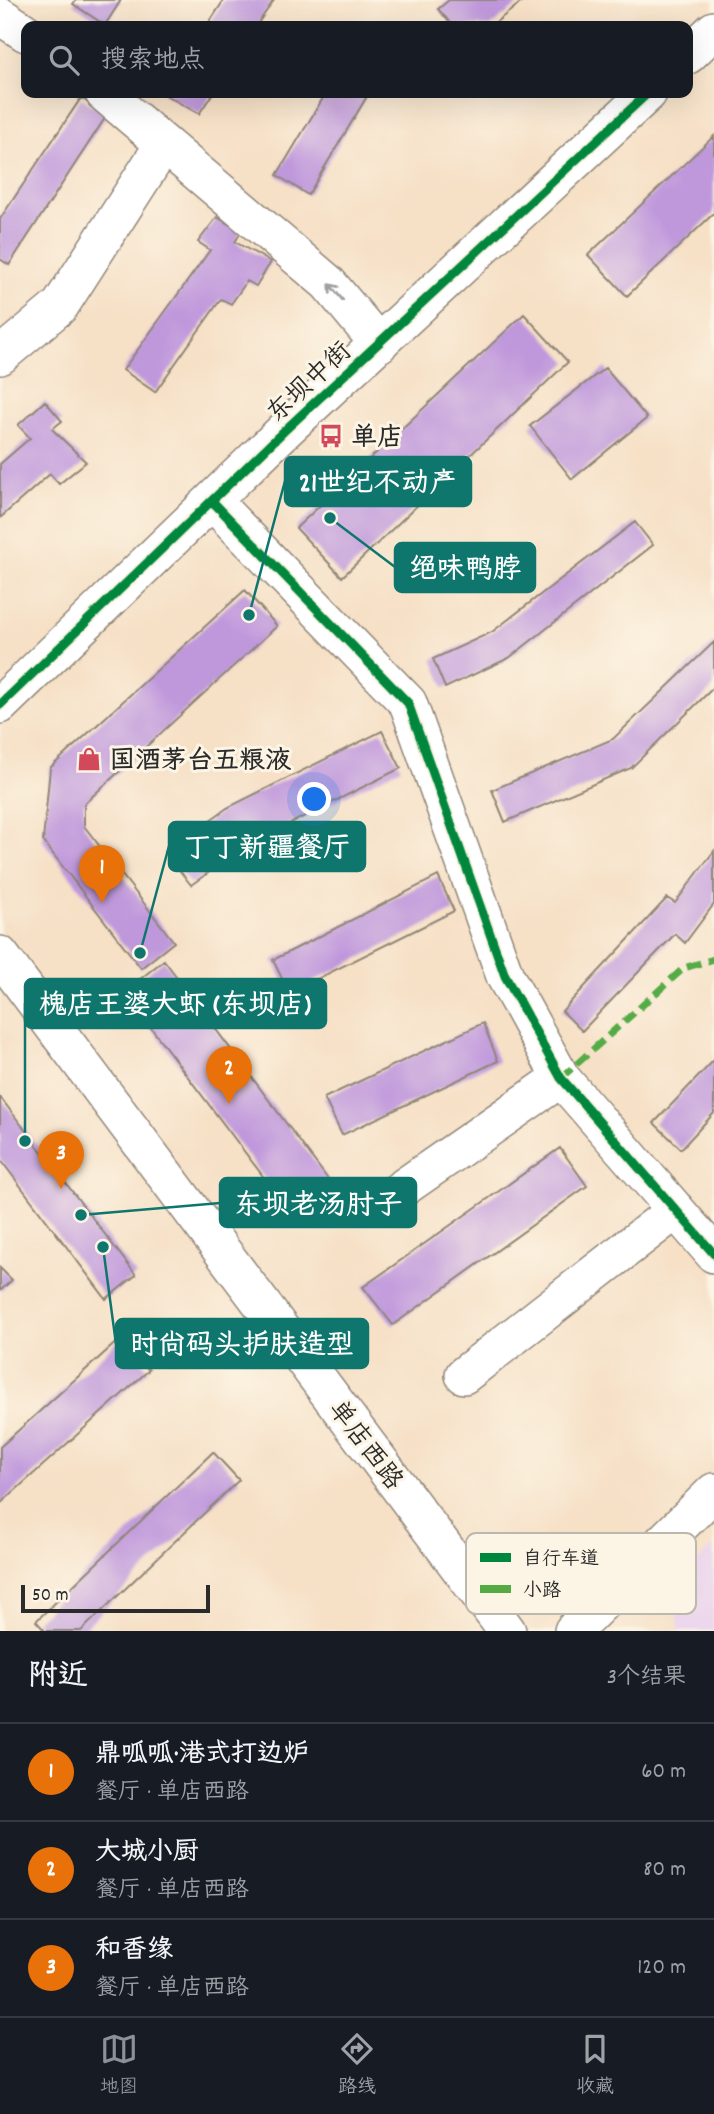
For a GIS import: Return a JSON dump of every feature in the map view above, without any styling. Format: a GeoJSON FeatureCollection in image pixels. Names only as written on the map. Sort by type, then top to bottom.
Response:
{"type":"FeatureCollection","features":[{"type":"Feature","properties":{"kind":"street"},"geometry":{"type":"LineString","coordinates":[[0,16],[21,30]]}},
{"type":"Feature","properties":{"kind":"street"},"geometry":{"type":"LineString","coordinates":[[693,50],[714,30]]}},
{"type":"Feature","properties":{"kind":"street"},"geometry":{"type":"LineString","coordinates":[[110,98],[328,283],[379,344]]}},
{"type":"Feature","properties":{"kind":"street","name":"东坝中街"},"geometry":{"type":"LineString","coordinates":[[0,705],[212,501],[643,98]]}},
{"type":"Feature","properties":{"kind":"street"},"geometry":{"type":"LineString","coordinates":[[0,356],[60,306],[164,144]]}},
{"type":"Feature","properties":{"kind":"street"},"geometry":{"type":"LineString","coordinates":[[212,501],[408,703],[505,976],[561,1078],[714,1254]]}},
{"type":"Feature","properties":{"kind":"street","name":"单店西路"},"geometry":{"type":"LineString","coordinates":[[0,956],[466,1576]]}},
{"type":"Feature","properties":{"kind":"street"},"geometry":{"type":"LineString","coordinates":[[400,1190],[561,1078]]}},
{"type":"Feature","properties":{"kind":"street"},"geometry":{"type":"LineString","coordinates":[[464,1375],[676,1210]]}},
{"type":"Feature","properties":{"kind":"street"},"geometry":{"type":"LineString","coordinates":[[672,1533],[714,1492]]}},
{"type":"Feature","properties":{"kind":"street","name":"单店西路"},"geometry":{"type":"LineString","coordinates":[[494,1614],[507,1631]]}},
{"type":"Feature","properties":{"kind":"street"},"geometry":{"type":"LineString","coordinates":[[573,1631],[590,1614]]}},
{"type":"Feature","properties":{"kind":"shaded area"},"geometry":{"type":"Polygon","coordinates":[[[714,1546],[714,1631],[679,1631],[677,1614],[696,1614],[696,1563],[714,1546]]]}},
{"type":"Feature","properties":{"kind":"building"},"geometry":{"type":"Polygon","coordinates":[[[76,0],[121,0],[108,21],[99,21],[73,4],[76,0]]]}},
{"type":"Feature","properties":{"kind":"building"},"geometry":{"type":"Polygon","coordinates":[[[224,0],[274,0],[259,21],[210,21],[224,0]]]}},
{"type":"Feature","properties":{"kind":"building"},"geometry":{"type":"Polygon","coordinates":[[[449,0],[524,0],[497,21],[449,21],[438,9],[449,0]]]}},
{"type":"Feature","properties":{"kind":"building"},"geometry":{"type":"Polygon","coordinates":[[[81,98],[107,115],[9,265],[0,259],[0,219],[81,98]]]}},
{"type":"Feature","properties":{"kind":"building"},"geometry":{"type":"Polygon","coordinates":[[[171,98],[210,98],[199,114],[171,98]]]}},
{"type":"Feature","properties":{"kind":"building"},"geometry":{"type":"Polygon","coordinates":[[[323,98],[366,98],[308,195],[277,175],[323,98]]]}},
{"type":"Feature","properties":{"kind":"building"},"geometry":{"type":"Polygon","coordinates":[[[714,136],[714,213],[627,296],[588,255],[714,136]]]}},
{"type":"Feature","properties":{"kind":"building"},"geometry":{"type":"Polygon","coordinates":[[[217,217],[241,232],[235,242],[271,262],[256,286],[247,281],[231,304],[221,299],[155,392],[123,370],[210,250],[198,242],[217,217]]]}},
{"type":"Feature","properties":{"kind":"building"},"geometry":{"type":"Polygon","coordinates":[[[524,314],[568,362],[342,577],[296,528],[524,314]]]}},
{"type":"Feature","properties":{"kind":"building"},"geometry":{"type":"Polygon","coordinates":[[[605,368],[647,418],[572,479],[530,426],[605,368]]]}},
{"type":"Feature","properties":{"kind":"building"},"geometry":{"type":"Polygon","coordinates":[[[45,401],[62,421],[52,429],[86,462],[59,484],[50,474],[0,518],[0,464],[30,438],[18,425],[45,401]]]}},
{"type":"Feature","properties":{"kind":"building"},"geometry":{"type":"Polygon","coordinates":[[[635,522],[653,545],[509,658],[445,688],[433,659],[492,632],[635,522]]]}},
{"type":"Feature","properties":{"kind":"building"},"geometry":{"type":"Polygon","coordinates":[[[245,590],[277,626],[84,804],[84,826],[174,942],[141,968],[43,841],[50,768],[245,590]]]}},
{"type":"Feature","properties":{"kind":"building"},"geometry":{"type":"Polygon","coordinates":[[[714,642],[714,687],[631,768],[505,822],[492,790],[613,739],[714,642]]]}},
{"type":"Feature","properties":{"kind":"building"},"geometry":{"type":"Polygon","coordinates":[[[382,731],[401,768],[249,844],[191,885],[165,852],[227,808],[382,731]]]}},
{"type":"Feature","properties":{"kind":"building"},"geometry":{"type":"Polygon","coordinates":[[[714,851],[714,904],[685,943],[675,934],[582,1031],[562,1011],[667,898],[675,903],[714,851]]]}},
{"type":"Feature","properties":{"kind":"building"},"geometry":{"type":"Polygon","coordinates":[[[438,876],[454,911],[289,993],[273,960],[438,876]]]}},
{"type":"Feature","properties":{"kind":"building"},"geometry":{"type":"Polygon","coordinates":[[[164,960],[333,1186],[293,1216],[124,992],[164,960]]]}},
{"type":"Feature","properties":{"kind":"building"},"geometry":{"type":"Polygon","coordinates":[[[483,1023],[498,1061],[342,1135],[324,1098],[483,1023]]]}},
{"type":"Feature","properties":{"kind":"building"},"geometry":{"type":"Polygon","coordinates":[[[714,1060],[714,1113],[681,1149],[654,1123],[714,1060]]]}},
{"type":"Feature","properties":{"kind":"building"},"geometry":{"type":"Polygon","coordinates":[[[0,1097],[136,1275],[106,1299],[0,1159],[0,1097]]]}},
{"type":"Feature","properties":{"kind":"building"},"geometry":{"type":"Polygon","coordinates":[[[560,1148],[587,1186],[393,1325],[363,1287],[560,1148]]]}},
{"type":"Feature","properties":{"kind":"building"},"geometry":{"type":"Polygon","coordinates":[[[0,1268],[12,1280],[0,1291],[0,1268]]]}},
{"type":"Feature","properties":{"kind":"building"},"geometry":{"type":"Polygon","coordinates":[[[120,1339],[149,1370],[0,1504],[0,1447],[120,1339]]]}},
{"type":"Feature","properties":{"kind":"building"},"geometry":{"type":"Polygon","coordinates":[[[213,1452],[239,1480],[81,1631],[45,1631],[36,1621],[213,1452]]]}},
{"type":"Feature","properties":{"kind":"marked path"},"geometry":{"type":"LineString","coordinates":[[561,1078],[684,968],[714,959]]}},
{"type":"Feature","properties":{"kind":"cycle path"},"geometry":{"type":"LineString","coordinates":[[0,705],[285,430],[643,98]]}},
{"type":"Feature","properties":{"kind":"cycle path"},"geometry":{"type":"LineString","coordinates":[[212,501],[408,703],[505,976],[561,1078],[714,1254]]}},
{"type":"Feature","properties":{"kind":"place","name":"单店"},"geometry":{"type":"Point","coordinates":[331,436]}},
{"type":"Feature","properties":{"kind":"place","name":"绝味鸭脖"},"geometry":{"type":"Point","coordinates":[330,518]}},
{"type":"Feature","properties":{"kind":"place","name":"21世纪不动产"},"geometry":{"type":"Point","coordinates":[249,615]}},
{"type":"Feature","properties":{"kind":"place","name":"国酒茅台五粮液"},"geometry":{"type":"Point","coordinates":[89,759]}},
{"type":"Feature","properties":{"kind":"place","name":"鼎呱呱·港式打边炉"},"geometry":{"type":"Point","coordinates":[102,903]}},
{"type":"Feature","properties":{"kind":"place","name":"丁丁新疆餐厅"},"geometry":{"type":"Point","coordinates":[140,953]}},
{"type":"Feature","properties":{"kind":"place","name":"大城小厨"},"geometry":{"type":"Point","coordinates":[229,1104]}},
{"type":"Feature","properties":{"kind":"place","name":"槐店王婆大虾 (东坝店)"},"geometry":{"type":"Point","coordinates":[25,1141]}},
{"type":"Feature","properties":{"kind":"place","name":"和香缘"},"geometry":{"type":"Point","coordinates":[61,1189]}},
{"type":"Feature","properties":{"kind":"place","name":"东坝老汤肘子"},"geometry":{"type":"Point","coordinates":[81,1215]}},
{"type":"Feature","properties":{"kind":"place","name":"时尚码头护肤造型"},"geometry":{"type":"Point","coordinates":[103,1247]}}]}
